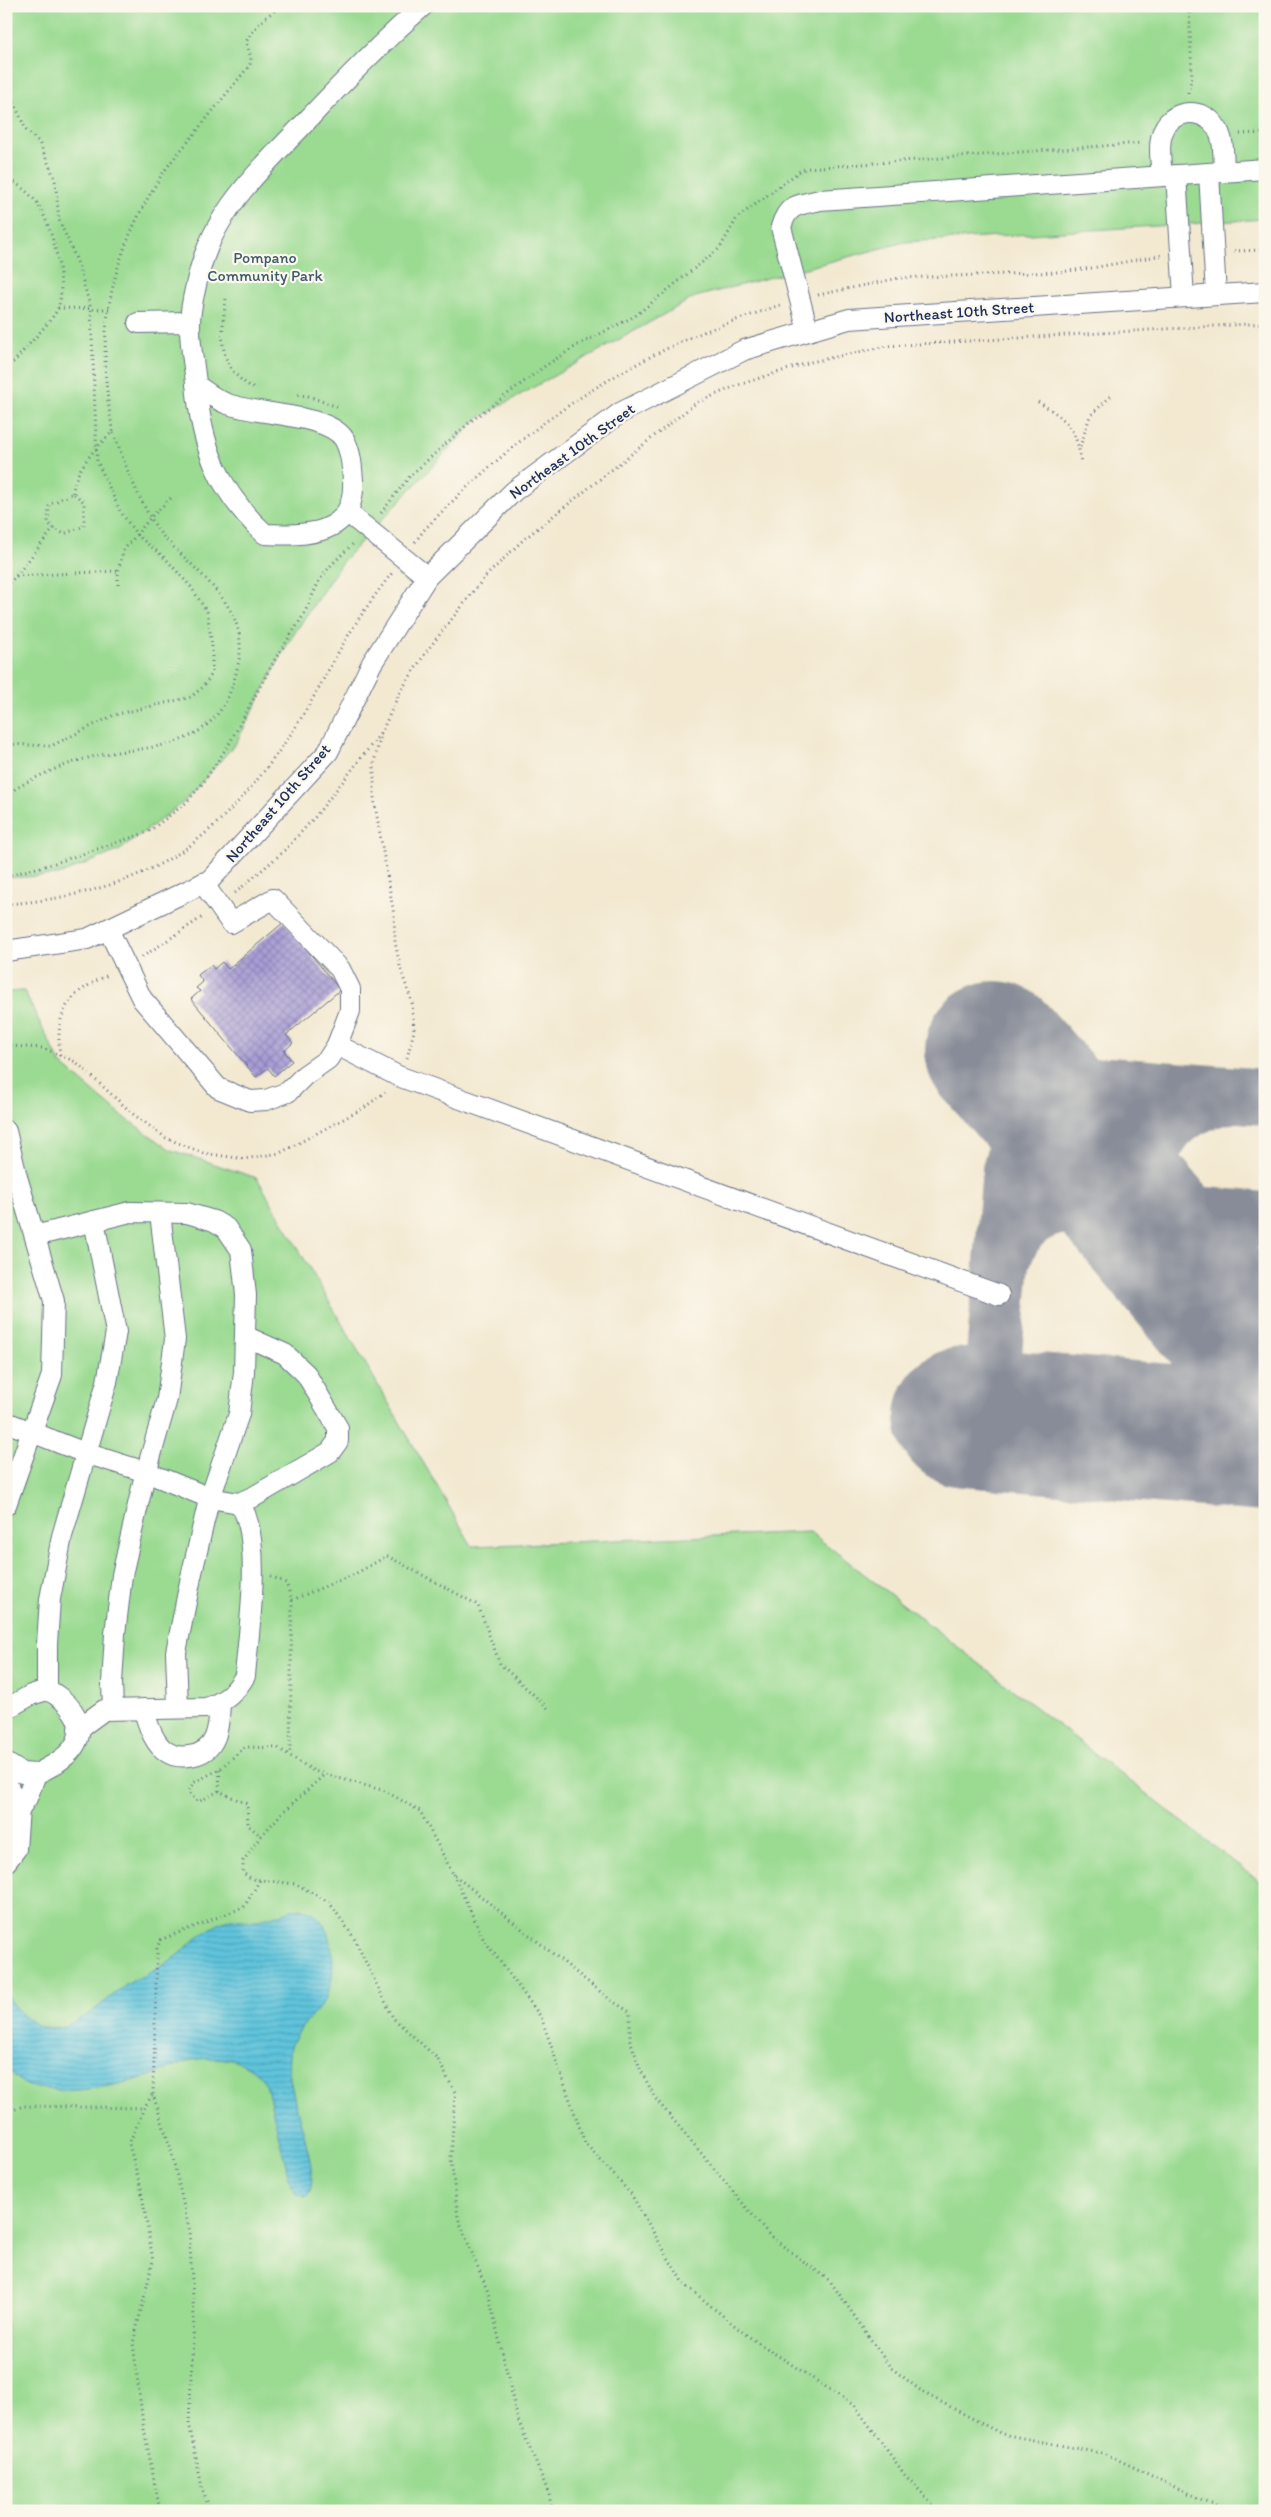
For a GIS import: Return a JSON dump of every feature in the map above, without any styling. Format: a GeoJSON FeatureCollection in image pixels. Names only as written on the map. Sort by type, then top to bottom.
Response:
{"type":"FeatureCollection","features":[{"type":"Feature","properties":{"kind":"street"},"geometry":{"type":"LineString","coordinates":[[196,385],[226,403],[330,426],[344,439],[352,462],[353,489],[348,513],[337,522],[314,532],[295,535],[265,534],[237,506],[224,487],[202,432],[197,410],[190,322],[207,249],[227,214],[271,158],[386,38],[423,6]]}},
{"type":"Feature","properties":{"kind":"street"},"geometry":{"type":"LineString","coordinates":[[1184,298],[1181,254],[1162,134],[1171,120],[1188,112],[1207,117],[1217,128],[1223,150],[1216,172],[1214,252],[1216,295]]}},
{"type":"Feature","properties":{"kind":"street"},"geometry":{"type":"LineString","coordinates":[[808,331],[781,227],[788,211],[796,205],[820,200],[1265,169]]}},
{"type":"Feature","properties":{"kind":"street","name":"Northeast 10th Street"},"geometry":{"type":"LineString","coordinates":[[6,951],[86,939],[210,880],[328,752],[372,663],[427,578],[514,490],[620,413],[744,350],[849,319],[1265,292]]}},
{"type":"Feature","properties":{"kind":"street"},"geometry":{"type":"LineString","coordinates":[[138,323],[190,322]]}},
{"type":"Feature","properties":{"kind":"street"},"geometry":{"type":"LineString","coordinates":[[348,513],[427,578]]}},
{"type":"Feature","properties":{"kind":"street"},"geometry":{"type":"LineString","coordinates":[[108,929],[142,999],[218,1088],[250,1101],[266,1100],[288,1092],[305,1074],[321,1066],[337,1045],[350,1011],[350,989],[340,969],[273,899],[231,923],[203,883]]}},
{"type":"Feature","properties":{"kind":"street"},"geometry":{"type":"LineString","coordinates":[[337,1045],[398,1076],[999,1295]]}},
{"type":"Feature","properties":{"kind":"street"},"geometry":{"type":"LineString","coordinates":[[6,1131],[17,1177],[54,1301],[52,1375],[6,1505]]}},
{"type":"Feature","properties":{"kind":"street"},"geometry":{"type":"LineString","coordinates":[[35,1236],[130,1212],[187,1213],[214,1221],[226,1228],[241,1250],[246,1295],[244,1372],[239,1414],[210,1498],[176,1652],[178,1708]]}},
{"type":"Feature","properties":{"kind":"street"},"geometry":{"type":"LineString","coordinates":[[113,1709],[114,1634],[122,1575],[146,1472],[167,1399],[175,1339],[160,1213]]}},
{"type":"Feature","properties":{"kind":"street"},"geometry":{"type":"LineString","coordinates":[[48,1690],[47,1644],[50,1598],[62,1536],[107,1382],[116,1332],[94,1221]]}},
{"type":"Feature","properties":{"kind":"street"},"geometry":{"type":"LineString","coordinates":[[6,1422],[85,1453],[146,1472],[210,1498],[239,1503],[255,1496],[330,1452],[338,1441],[338,1428],[306,1374],[284,1354],[245,1336]]}},
{"type":"Feature","properties":{"kind":"street"},"geometry":{"type":"LineString","coordinates":[[78,1729],[104,1710],[206,1708],[220,1703],[235,1692],[245,1676],[253,1568],[248,1528],[239,1503]]}},
{"type":"Feature","properties":{"kind":"street"},"geometry":{"type":"LineString","coordinates":[[6,1709],[31,1695],[48,1690],[59,1695],[69,1704],[75,1716],[78,1729],[77,1742],[68,1753],[36,1774],[27,1798],[19,1809]]}},
{"type":"Feature","properties":{"kind":"street"},"geometry":{"type":"LineString","coordinates":[[143,1709],[157,1742],[166,1752],[178,1757],[194,1756],[206,1751],[215,1740],[220,1703]]}},
{"type":"Feature","properties":{"kind":"street"},"geometry":{"type":"LineString","coordinates":[[6,1764],[22,1773],[36,1774]]}},
{"type":"Feature","properties":{"kind":"street"},"geometry":{"type":"LineString","coordinates":[[6,1782],[19,1809],[16,1849],[6,1862]]}},
{"type":"Feature","properties":{"kind":"path"},"geometry":{"type":"LineString","coordinates":[[6,795],[36,778],[94,757],[155,748],[188,737],[204,728],[217,716],[225,703],[239,661],[238,627],[218,594],[159,532],[134,487],[113,430],[104,372],[105,341],[109,309],[120,261],[136,220],[162,174],[250,65],[251,58],[246,42],[254,28],[262,18],[281,6]]}},
{"type":"Feature","properties":{"kind":"path"},"geometry":{"type":"LineString","coordinates":[[1138,8],[1180,6]]}},
{"type":"Feature","properties":{"kind":"path"},"geometry":{"type":"LineString","coordinates":[[1189,6],[1192,76],[1187,97],[1193,98]]}},
{"type":"Feature","properties":{"kind":"path"},"geometry":{"type":"LineString","coordinates":[[6,84],[26,130],[39,142],[55,179],[59,220],[77,261],[91,308],[97,461],[120,511],[136,536],[172,566],[208,612],[212,645],[212,674],[203,687],[191,697],[114,715],[51,746],[6,744]]}},
{"type":"Feature","properties":{"kind":"path"},"geometry":{"type":"LineString","coordinates":[[1234,129],[1236,135],[1265,133]]}},
{"type":"Feature","properties":{"kind":"path"},"geometry":{"type":"LineString","coordinates":[[6,876],[52,864],[148,832],[186,803],[203,783],[229,744],[274,661],[303,616],[320,579],[332,564],[382,514],[410,476],[470,422],[545,366],[578,345],[635,316],[720,248],[738,218],[800,171],[808,168],[1143,143],[1145,135]]}},
{"type":"Feature","properties":{"kind":"path"},"geometry":{"type":"LineString","coordinates":[[6,177],[16,183],[40,207],[59,260],[61,288],[58,308],[52,318],[14,362],[6,366]]}},
{"type":"Feature","properties":{"kind":"path"},"geometry":{"type":"LineString","coordinates":[[1214,252],[1265,250]]}},
{"type":"Feature","properties":{"kind":"path"},"geometry":{"type":"LineString","coordinates":[[6,904],[53,899],[136,875],[197,841],[228,812],[260,777],[296,726],[368,604],[424,530],[479,474],[522,438],[575,399],[623,371],[695,336],[800,300],[899,278],[1059,272],[1181,254]]}},
{"type":"Feature","properties":{"kind":"path"},"geometry":{"type":"LineString","coordinates":[[226,299],[222,324],[227,364],[240,381],[256,390]]}},
{"type":"Feature","properties":{"kind":"path"},"geometry":{"type":"LineString","coordinates":[[58,308],[109,309]]}},
{"type":"Feature","properties":{"kind":"path"},"geometry":{"type":"LineString","coordinates":[[6,1046],[43,1048],[76,1062],[133,1114],[166,1138],[203,1153],[244,1159],[280,1153],[355,1113],[393,1086],[407,1058],[414,1030],[412,1002],[401,971],[395,942],[394,915],[374,799],[374,762],[380,739],[400,692],[426,652],[484,578],[523,540],[696,403],[738,385],[811,362],[887,346],[1265,323]]}},
{"type":"Feature","properties":{"kind":"path"},"geometry":{"type":"LineString","coordinates":[[289,395],[308,396],[334,404],[347,413]]}},
{"type":"Feature","properties":{"kind":"path"},"geometry":{"type":"LineString","coordinates":[[1080,447],[1090,416],[1111,396]]}},
{"type":"Feature","properties":{"kind":"path"},"geometry":{"type":"LineString","coordinates":[[1038,402],[1064,419],[1075,433],[1080,447],[1081,464]]}},
{"type":"Feature","properties":{"kind":"path"},"geometry":{"type":"LineString","coordinates":[[73,493],[84,502],[84,526],[64,534],[48,523],[49,504],[73,493],[78,476],[96,448],[113,430]]}},
{"type":"Feature","properties":{"kind":"path"},"geometry":{"type":"LineString","coordinates":[[118,585],[118,571],[123,551],[172,497]]}},
{"type":"Feature","properties":{"kind":"path"},"geometry":{"type":"LineString","coordinates":[[377,511],[382,514]]}},
{"type":"Feature","properties":{"kind":"path"},"geometry":{"type":"LineString","coordinates":[[6,587],[54,528]]}},
{"type":"Feature","properties":{"kind":"path"},"geometry":{"type":"LineString","coordinates":[[16,576],[118,571]]}},
{"type":"Feature","properties":{"kind":"path"},"geometry":{"type":"LineString","coordinates":[[292,1600],[356,1574],[386,1556],[478,1605],[500,1664],[549,1709]]}},
{"type":"Feature","properties":{"kind":"path"},"geometry":{"type":"LineString","coordinates":[[253,1568],[286,1583],[292,1600],[290,1755]]}},
{"type":"Feature","properties":{"kind":"path"},"geometry":{"type":"LineString","coordinates":[[220,1791],[198,1802],[188,1792],[193,1783],[220,1769],[246,1747],[278,1748],[314,1770],[384,1791],[420,1811],[453,1874],[484,1940],[541,2017],[585,2143],[631,2194],[683,2283],[745,2334],[855,2406],[906,2475],[939,2511]]}},
{"type":"Feature","properties":{"kind":"path"},"geometry":{"type":"LineString","coordinates":[[220,1769],[220,1791]]}},
{"type":"Feature","properties":{"kind":"path"},"geometry":{"type":"LineString","coordinates":[[326,1774],[282,1813],[261,1836],[243,1861],[243,1872],[252,1879],[296,1884],[329,1902],[354,1938],[393,2018],[437,2058],[455,2092],[451,2158],[458,2218],[488,2292],[518,2420],[549,2494],[552,2511]]}},
{"type":"Feature","properties":{"kind":"path"},"geometry":{"type":"LineString","coordinates":[[220,1791],[247,1804],[248,1825],[261,1836]]}},
{"type":"Feature","properties":{"kind":"path"},"geometry":{"type":"LineString","coordinates":[[453,1874],[612,2002],[630,2012],[630,2040],[641,2071],[656,2099],[771,2237],[830,2281],[890,2367],[924,2393],[1002,2434],[1106,2454],[1200,2499],[1231,2511]]}},
{"type":"Feature","properties":{"kind":"path"},"geometry":{"type":"LineString","coordinates":[[211,2511],[203,2492],[190,2423],[194,2316],[189,2229],[170,2146],[153,2095],[157,1950],[160,1940],[244,1907],[260,1880]]}},
{"type":"Feature","properties":{"kind":"path"},"geometry":{"type":"LineString","coordinates":[[153,2095],[144,2108],[129,2144],[141,2188],[153,2261],[133,2344],[143,2424],[160,2511]]}},
{"type":"Feature","properties":{"kind":"path"},"geometry":{"type":"LineString","coordinates":[[6,2113],[23,2106],[144,2108]]}},
{"type":"Feature","properties":{"kind":"green space","name":"Pompano Community Park"},"geometry":{"type":"Polygon","coordinates":[[[6,6],[1265,6],[1265,219],[905,242],[695,297],[477,419],[342,562],[288,643],[236,743],[184,802],[120,850],[58,875],[6,878],[6,6]]]}},
{"type":"Feature","properties":{"kind":"green space"},"geometry":{"type":"Polygon","coordinates":[[[24,991],[60,1063],[122,1116],[171,1150],[257,1178],[472,1546],[810,1532],[1265,1886],[1265,2511],[6,2511],[6,992],[24,991]]]}},
{"type":"Feature","properties":{"kind":"water"},"geometry":{"type":"Polygon","coordinates":[[[301,1908],[312,1912],[321,1921],[330,1940],[333,1962],[331,1984],[328,1993],[318,2009],[295,2037],[289,2057],[292,2091],[309,2153],[312,2172],[311,2187],[306,2197],[296,2194],[291,2186],[266,2084],[251,2068],[241,2063],[221,2058],[199,2059],[110,2086],[73,2090],[29,2086],[19,2080],[6,2067],[6,1995],[26,2018],[41,2026],[54,2028],[67,2025],[91,2012],[127,1984],[160,1967],[207,1931],[223,1922],[263,1919],[301,1908]]]}},
{"type":"Feature","properties":{"kind":"building"},"geometry":{"type":"Polygon","coordinates":[[[284,922],[340,990],[286,1035],[293,1043],[284,1051],[292,1061],[274,1076],[268,1068],[256,1077],[191,999],[200,991],[196,988],[203,982],[198,975],[211,965],[214,969],[222,962],[228,969],[284,922]]]}},
{"type":"Feature","properties":{"kind":"taxiway"},"geometry":{"type":"LineString","coordinates":[[1057,1424],[1033,1414],[1014,1400],[1000,1380],[994,1355],[1010,1170],[1023,1133],[1032,1119],[1056,1099],[1071,1092],[1109,1085],[1265,1097]]}},
{"type":"Feature","properties":{"kind":"taxiway"},"geometry":{"type":"LineString","coordinates":[[1135,1210],[1146,1166],[1163,1133],[1175,1120],[1191,1109],[1210,1101],[1234,1095]]}},
{"type":"Feature","properties":{"kind":"taxiway"},"geometry":{"type":"LineString","coordinates":[[1002,1262],[1013,1237],[1027,1221],[1047,1210],[1073,1204],[1265,1220]]}},
{"type":"Feature","properties":{"kind":"runway"},"geometry":{"type":"LineString","coordinates":[[995,1051],[1135,1210],[1265,1367]]}},
{"type":"Feature","properties":{"kind":"runway"},"geometry":{"type":"LineString","coordinates":[[965,1417],[1265,1442]]}}]}
